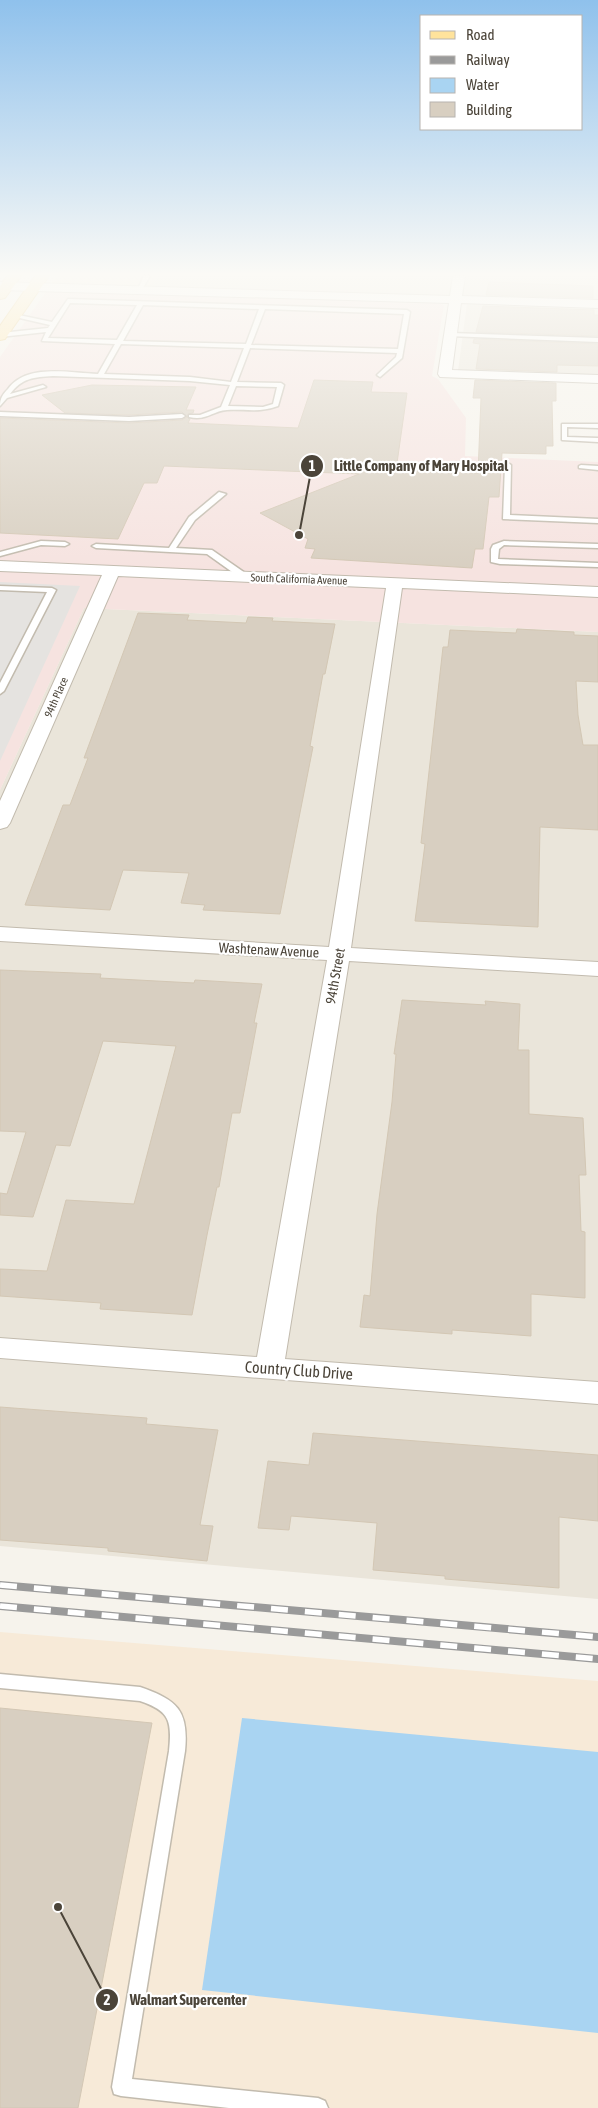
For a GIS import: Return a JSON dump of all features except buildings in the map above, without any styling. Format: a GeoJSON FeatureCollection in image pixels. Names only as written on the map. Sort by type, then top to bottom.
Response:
{"type":"FeatureCollection","features":[{"type":"Feature","properties":{"kind":"street"},"geometry":{"type":"LineString","coordinates":[[456,374],[598,379]]}},
{"type":"Feature","properties":{"kind":"street","name":"South California Avenue"},"geometry":{"type":"LineString","coordinates":[[1,564],[112,571],[598,592]]}},
{"type":"Feature","properties":{"kind":"street","name":"94th Place"},"geometry":{"type":"LineString","coordinates":[[0,823],[112,571]]}},
{"type":"Feature","properties":{"kind":"street","name":"94th Street"},"geometry":{"type":"LineString","coordinates":[[269,1368],[339,954],[395,583]]}},
{"type":"Feature","properties":{"kind":"street","name":"Washtenaw Avenue"},"geometry":{"type":"LineString","coordinates":[[0,934],[598,969]]}},
{"type":"Feature","properties":{"kind":"street","name":"Country Club Drive"},"geometry":{"type":"LineString","coordinates":[[0,1348],[598,1393]]}},
{"type":"Feature","properties":{"kind":"lane"},"geometry":{"type":"LineString","coordinates":[[224,408],[237,374]]}},
{"type":"Feature","properties":{"kind":"lane"},"geometry":{"type":"LineString","coordinates":[[0,404],[21,378],[32,375],[190,379],[233,384],[281,385],[276,405],[264,409],[224,408],[200,416],[191,416]]}},
{"type":"Feature","properties":{"kind":"lane"},"geometry":{"type":"LineString","coordinates":[[65,382],[90,376]]}},
{"type":"Feature","properties":{"kind":"lane"},"geometry":{"type":"LineString","coordinates":[[5,396],[43,387]]}},
{"type":"Feature","properties":{"kind":"lane"},"geometry":{"type":"LineString","coordinates":[[0,414],[129,419],[182,416]]}},
{"type":"Feature","properties":{"kind":"lane"},"geometry":{"type":"LineString","coordinates":[[598,426],[564,425],[564,439],[598,440]]}},
{"type":"Feature","properties":{"kind":"lane"},"geometry":{"type":"LineString","coordinates":[[508,464],[506,517],[598,521]]}},
{"type":"Feature","properties":{"kind":"lane"},"geometry":{"type":"LineString","coordinates":[[581,467],[598,468]]}},
{"type":"Feature","properties":{"kind":"lane"},"geometry":{"type":"LineString","coordinates":[[170,550],[192,519],[222,494]]}},
{"type":"Feature","properties":{"kind":"lane"},"geometry":{"type":"LineString","coordinates":[[1,564],[41,543],[65,544]]}},
{"type":"Feature","properties":{"kind":"lane"},"geometry":{"type":"LineString","coordinates":[[598,546],[504,544],[497,545],[494,549],[494,560],[500,562],[598,565]]}},
{"type":"Feature","properties":{"kind":"lane"},"geometry":{"type":"LineString","coordinates":[[96,546],[209,552],[245,577]]}},
{"type":"Feature","properties":{"kind":"lane"},"geometry":{"type":"LineString","coordinates":[[0,588],[52,590],[0,692]]}},
{"type":"Feature","properties":{"kind":"lane"},"geometry":{"type":"LineString","coordinates":[[0,1681],[140,1694],[158,1699],[169,1707],[178,1719],[180,1732],[121,2087],[318,2108]]}},
{"type":"Feature","properties":{"kind":"shaded area"},"geometry":{"type":"Polygon","coordinates":[[[0,374],[432,374],[438,379],[466,418],[465,456],[598,462],[598,632],[84,608],[0,790],[0,374]]]}},
{"type":"Feature","properties":{"kind":"shaded area"},"geometry":{"type":"Polygon","coordinates":[[[552,374],[598,374],[598,376],[552,374]]]}},
{"type":"Feature","properties":{"kind":"shaded area"},"geometry":{"type":"Polygon","coordinates":[[[0,582],[80,586],[0,761],[0,582]]]}},
{"type":"Feature","properties":{"kind":"shaded area"},"geometry":{"type":"Polygon","coordinates":[[[84,608],[598,632],[598,1599],[0,1546],[0,790],[84,608]]]}},
{"type":"Feature","properties":{"kind":"shaded area"},"geometry":{"type":"Polygon","coordinates":[[[0,1632],[598,1681],[598,2108],[0,2108],[0,1632]]]}},
{"type":"Feature","properties":{"kind":"water"},"geometry":{"type":"Polygon","coordinates":[[[242,1718],[598,1752],[598,2033],[202,1990],[242,1718]]]}},
{"type":"Feature","properties":{"kind":"railway"},"geometry":{"type":"LineString","coordinates":[[0,1585],[598,1637]]}},
{"type":"Feature","properties":{"kind":"railway"},"geometry":{"type":"LineString","coordinates":[[0,1606],[598,1659]]}},
{"type":"Feature","properties":{"kind":"place","name":"Little Company of Mary Hospital"},"geometry":{"type":"Point","coordinates":[299,535]}},
{"type":"Feature","properties":{"kind":"place","name":"Walmart Supercenter"},"geometry":{"type":"Point","coordinates":[58,1907]}}]}
